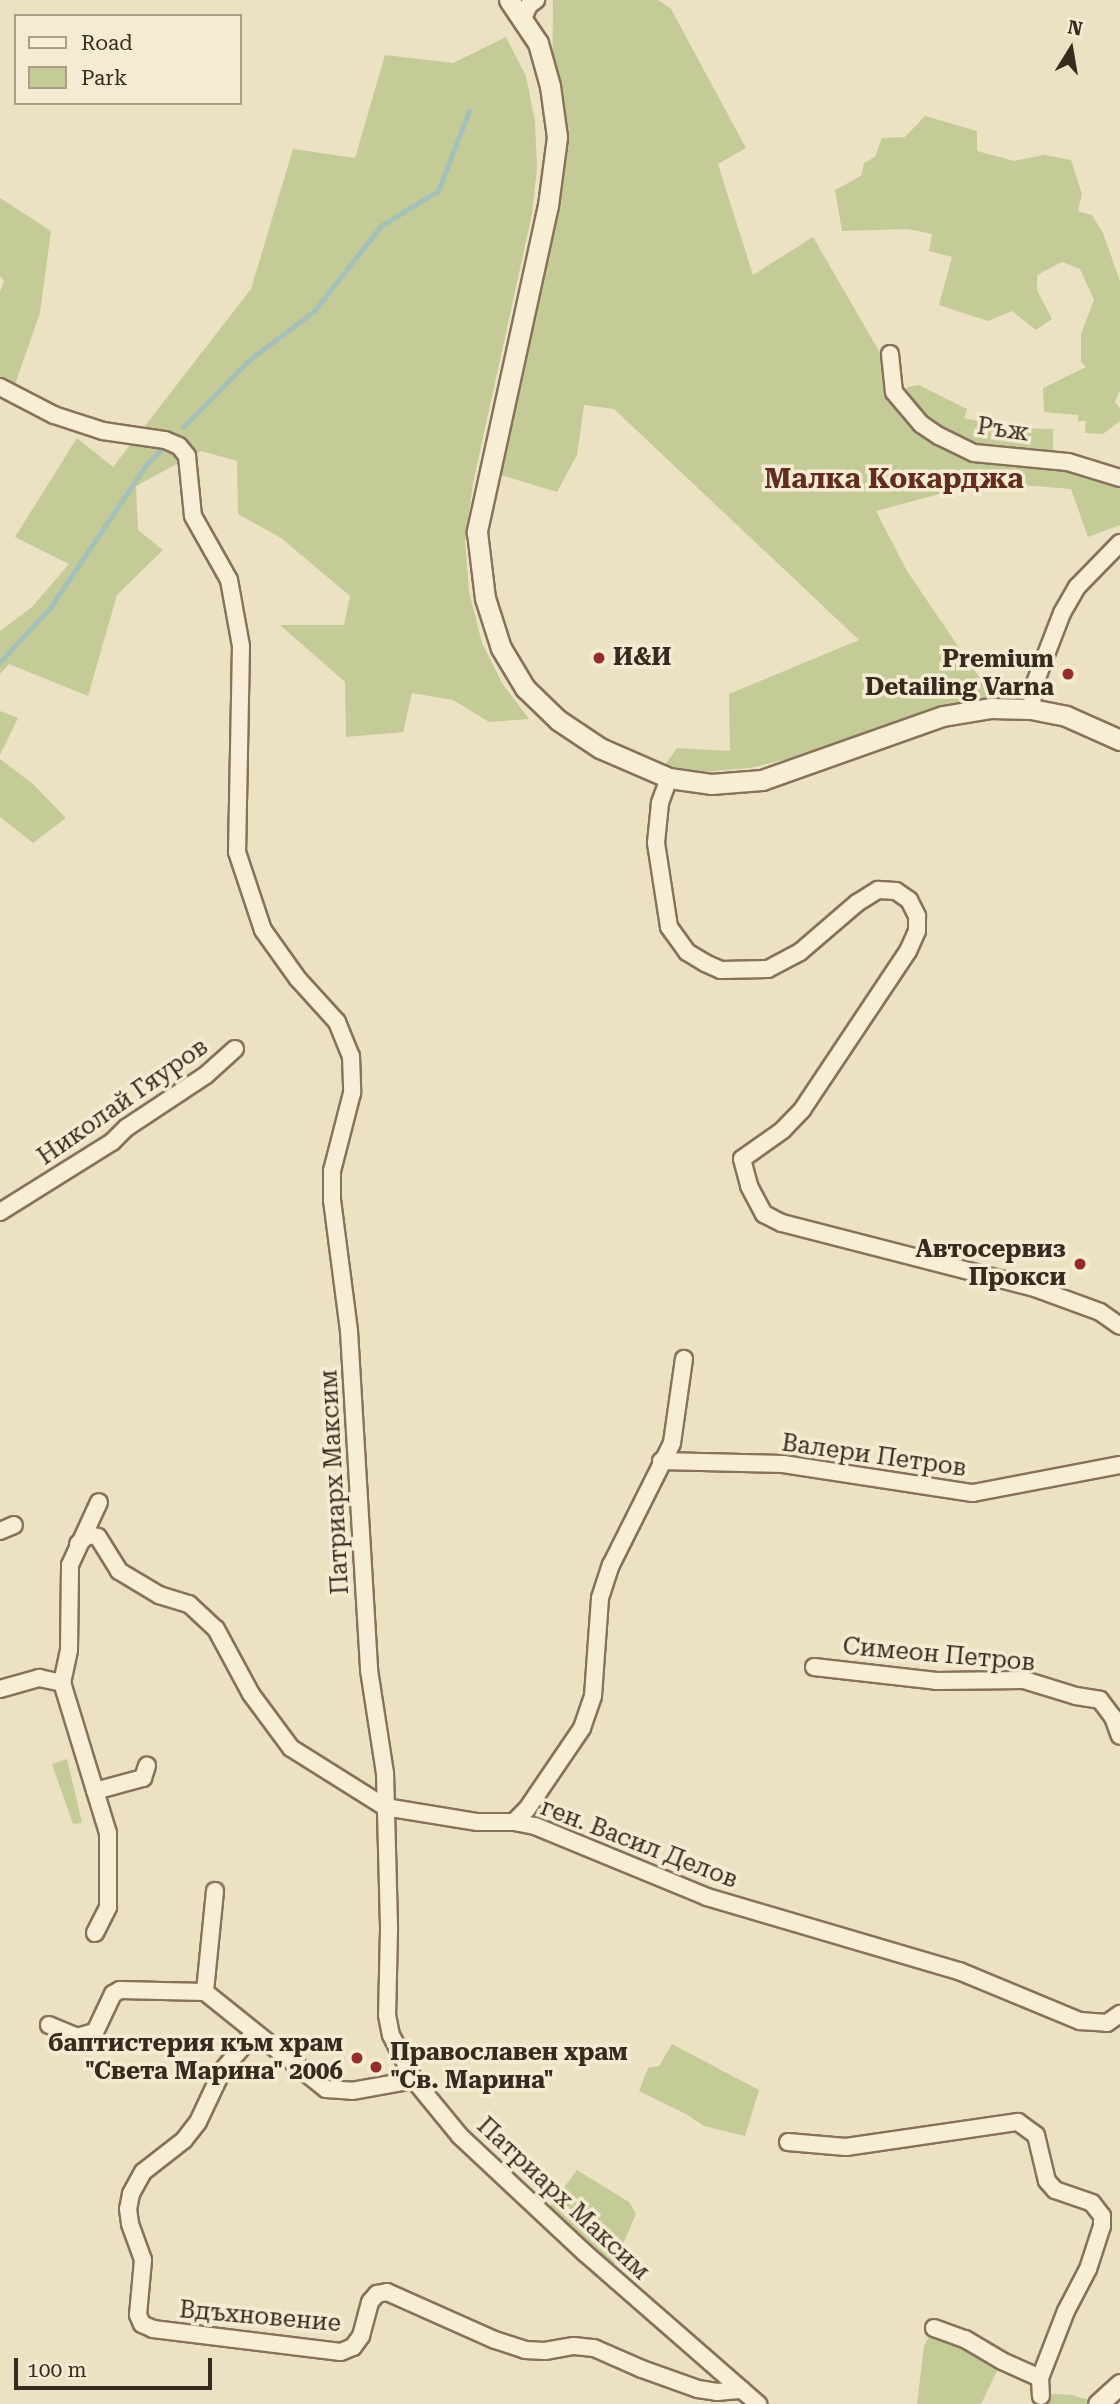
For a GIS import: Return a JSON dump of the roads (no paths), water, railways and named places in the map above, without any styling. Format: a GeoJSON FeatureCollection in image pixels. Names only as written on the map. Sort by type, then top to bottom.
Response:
{"type":"FeatureCollection","features":[{"type":"Feature","properties":{"kind":"street"},"geometry":{"type":"LineString","coordinates":[[509,0],[538,43],[550,86],[556,137],[548,205],[477,532],[485,598],[501,648],[525,688],[550,712],[600,748],[669,778],[710,784],[762,780],[943,716],[991,708],[1031,709],[1066,716],[1120,740]]}},
{"type":"Feature","properties":{"kind":"street"},"geometry":{"type":"LineString","coordinates":[[523,18],[529,5],[536,0]]}},
{"type":"Feature","properties":{"kind":"street","name":"Ръж"},"geometry":{"type":"LineString","coordinates":[[890,354],[894,392],[921,424],[939,436],[974,453],[1068,462],[1120,478]]}},
{"type":"Feature","properties":{"kind":"street","name":"Патриарх Максим"},"geometry":{"type":"LineString","coordinates":[[0,387],[54,415],[103,431],[154,438],[179,446],[187,456],[193,516],[229,580],[237,614],[242,703],[237,852],[263,930],[298,979],[337,1022],[351,1056],[352,1093],[332,1171],[332,1200],[349,1331],[369,1670],[382,1742],[388,1930],[387,2015],[391,2035],[414,2080],[460,2136],[585,2253],[758,2404]]}},
{"type":"Feature","properties":{"kind":"street"},"geometry":{"type":"LineString","coordinates":[[1031,709],[1035,683],[1062,613],[1077,587],[1120,543]]}},
{"type":"Feature","properties":{"kind":"street"},"geometry":{"type":"LineString","coordinates":[[669,778],[660,803],[656,843],[669,927],[687,952],[696,958],[721,970],[768,969],[800,952],[856,903],[878,890],[896,891],[909,900],[916,916],[917,931],[908,951],[802,1110],[783,1130],[742,1159],[749,1186],[764,1214],[782,1223],[1032,1287],[1100,1312],[1120,1326]]}},
{"type":"Feature","properties":{"kind":"street","name":"Николай Гяуров"},"geometry":{"type":"LineString","coordinates":[[0,1212],[112,1142],[126,1128],[206,1074],[235,1049]]}},
{"type":"Feature","properties":{"kind":"street"},"geometry":{"type":"LineString","coordinates":[[514,1822],[527,1809],[582,1728],[593,1696],[600,1598],[611,1565],[672,1443],[684,1359]]}},
{"type":"Feature","properties":{"kind":"street","name":"Валери Петров"},"geometry":{"type":"LineString","coordinates":[[661,1461],[783,1464],[973,1493],[1120,1465]]}},
{"type":"Feature","properties":{"kind":"street"},"geometry":{"type":"LineString","coordinates":[[95,1933],[108,1907],[108,1833],[62,1683],[69,1650],[70,1565],[99,1502]]}},
{"type":"Feature","properties":{"kind":"street","name":"ген. Васил Делов"},"geometry":{"type":"LineString","coordinates":[[78,1544],[88,1535],[98,1537],[118,1571],[159,1595],[189,1604],[216,1629],[251,1694],[291,1748],[385,1807],[478,1822],[514,1822],[535,1826],[707,1897],[947,1967],[1080,2021],[1107,2023],[1120,2015]]}},
{"type":"Feature","properties":{"kind":"street","name":"Симеон Петров"},"geometry":{"type":"LineString","coordinates":[[814,1667],[936,1681],[1024,1680],[1076,1696],[1100,1700],[1113,1717],[1120,1735]]}},
{"type":"Feature","properties":{"kind":"street"},"geometry":{"type":"LineString","coordinates":[[0,1689],[39,1678],[62,1683]]}},
{"type":"Feature","properties":{"kind":"street"},"geometry":{"type":"LineString","coordinates":[[96,1791],[143,1778],[147,1766]]}},
{"type":"Feature","properties":{"kind":"street"},"geometry":{"type":"LineString","coordinates":[[205,1992],[215,1891]]}},
{"type":"Feature","properties":{"kind":"street"},"geometry":{"type":"LineString","coordinates":[[50,2025],[77,2036],[95,2032],[108,2002],[120,1990],[205,1992],[327,2089],[352,2091],[414,2080]]}},
{"type":"Feature","properties":{"kind":"street","name":"Вдъхновение"},"geometry":{"type":"LineString","coordinates":[[254,2033],[222,2071],[198,2122],[184,2140],[143,2172],[131,2194],[128,2209],[130,2224],[143,2260],[138,2315],[142,2324],[153,2329],[341,2351],[353,2347],[360,2336],[370,2302],[377,2294],[387,2292],[525,2350],[544,2351],[574,2346],[594,2348],[698,2389],[717,2392],[742,2390]]}},
{"type":"Feature","properties":{"kind":"street"},"geometry":{"type":"LineString","coordinates":[[788,2142],[846,2147],[1018,2122],[1036,2135],[1047,2181],[1055,2190],[1085,2198],[1098,2208],[1102,2216],[1102,2226],[1088,2269],[1066,2311],[1040,2378],[1041,2396]]}},
{"type":"Feature","properties":{"kind":"street"},"geometry":{"type":"LineString","coordinates":[[934,2328],[965,2339],[1002,2361],[1040,2378]]}},
{"type":"Feature","properties":{"kind":"street"},"geometry":{"type":"LineString","coordinates":[[1098,2404],[1120,2384]]}},
{"type":"Feature","properties":{"kind":"waterway"},"geometry":{"type":"LineString","coordinates":[[183,427],[248,361],[314,311],[381,226],[438,191],[469,111]]}},
{"type":"Feature","properties":{"kind":"waterway"},"geometry":{"type":"LineString","coordinates":[[0,662],[50,608],[146,465],[161,450]]}},
{"type":"Feature","properties":{"kind":"place","name":"И&И"},"geometry":{"type":"Point","coordinates":[599,658]}},
{"type":"Feature","properties":{"kind":"place","name":"Premium Detailing Varna"},"geometry":{"type":"Point","coordinates":[1068,674]}},
{"type":"Feature","properties":{"kind":"place","name":"Автосервиз Прокси"},"geometry":{"type":"Point","coordinates":[1080,1264]}},
{"type":"Feature","properties":{"kind":"place","name":"баптистерия към храм \"Света Марина\" 2006"},"geometry":{"type":"Point","coordinates":[357,2058]}},
{"type":"Feature","properties":{"kind":"place","name":"Православен храм \"Св. Марина\""},"geometry":{"type":"Point","coordinates":[376,2067]}},
{"type":"Feature","properties":{"kind":"district","name":"Малка Кокарджа"},"geometry":{"type":"Point","coordinates":[894,479]}}]}
